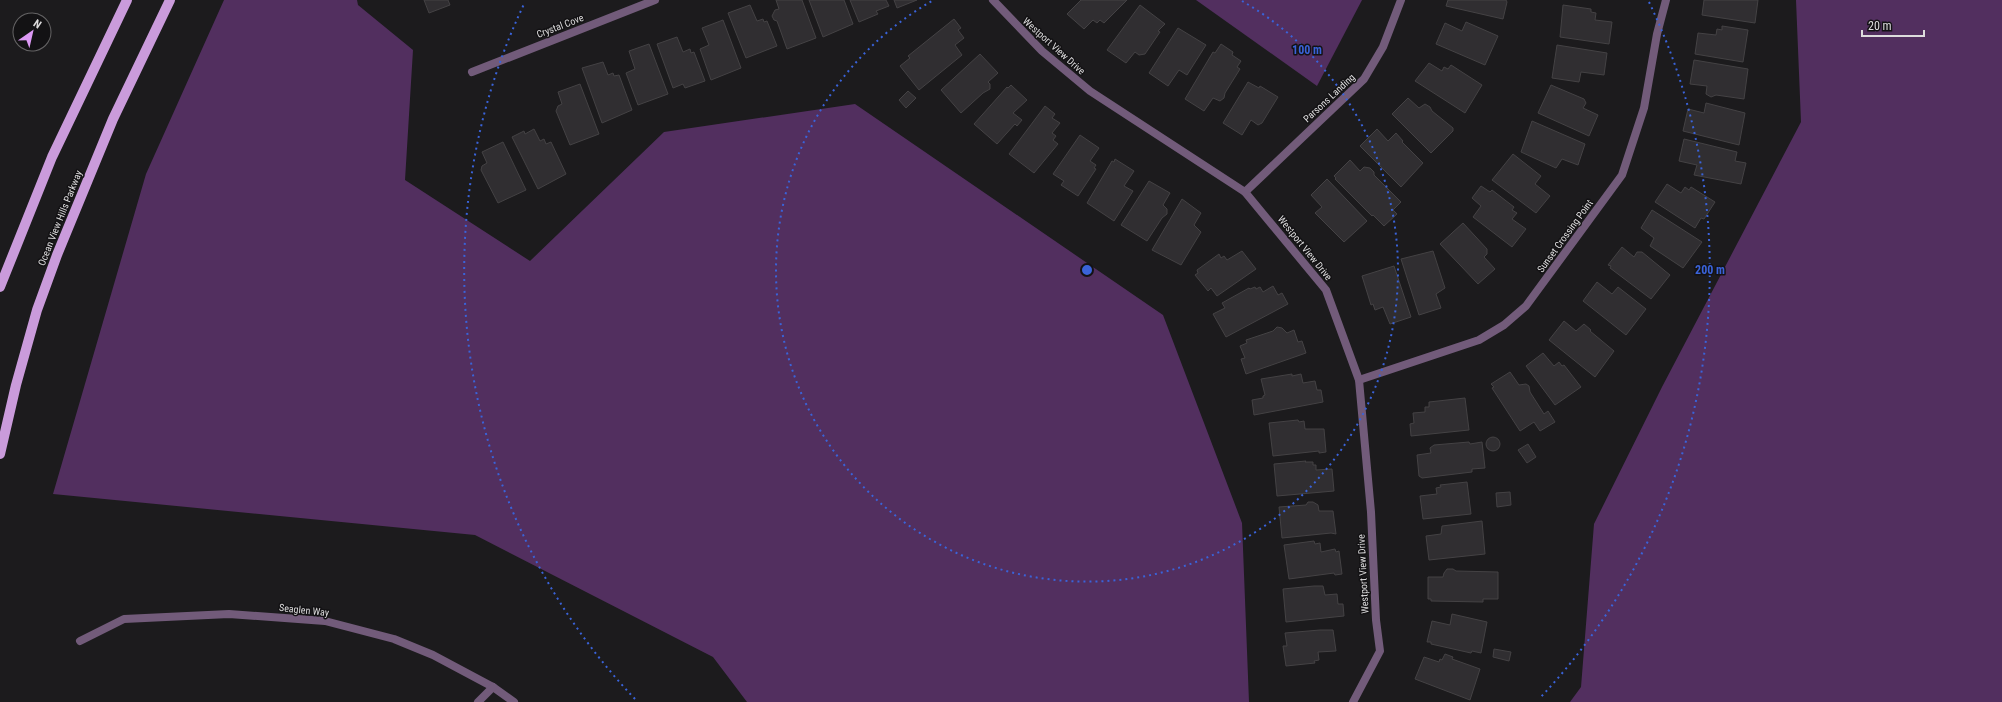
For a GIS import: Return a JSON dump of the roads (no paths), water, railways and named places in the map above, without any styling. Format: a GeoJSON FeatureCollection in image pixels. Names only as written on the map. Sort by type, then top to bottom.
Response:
{"type":"FeatureCollection","features":[{"type":"Feature","properties":{"kind":"main road"},"geometry":{"type":"LineString","coordinates":[[0,287],[52,157],[127,0]]}},
{"type":"Feature","properties":{"kind":"main road","name":"Ocean View Hills Parkway"},"geometry":{"type":"LineString","coordinates":[[0,454],[16,385],[37,310],[113,119],[170,0]]}},
{"type":"Feature","properties":{"kind":"street","name":"Crystal Cove"},"geometry":{"type":"LineString","coordinates":[[472,72],[654,0]]}},
{"type":"Feature","properties":{"kind":"street","name":"Westport View Drive"},"geometry":{"type":"LineString","coordinates":[[993,0],[1042,51],[1090,91],[1245,192],[1326,290],[1359,380],[1371,512],[1376,620],[1380,652],[1353,702]]}},
{"type":"Feature","properties":{"kind":"street","name":"Parsons Landing"},"geometry":{"type":"LineString","coordinates":[[1245,192],[1364,79],[1383,47],[1401,0]]}},
{"type":"Feature","properties":{"kind":"street","name":"Sunset Crossing Point"},"geometry":{"type":"LineString","coordinates":[[1359,380],[1479,340],[1504,325],[1526,306],[1622,175],[1644,108],[1657,34],[1666,0]]}},
{"type":"Feature","properties":{"kind":"street","name":"Seaglen Way"},"geometry":{"type":"LineString","coordinates":[[80,641],[124,619],[230,614],[324,621],[394,639],[457,666],[493,687],[514,702]]}},
{"type":"Feature","properties":{"kind":"street"},"geometry":{"type":"LineString","coordinates":[[478,702],[493,687]]}}]}
